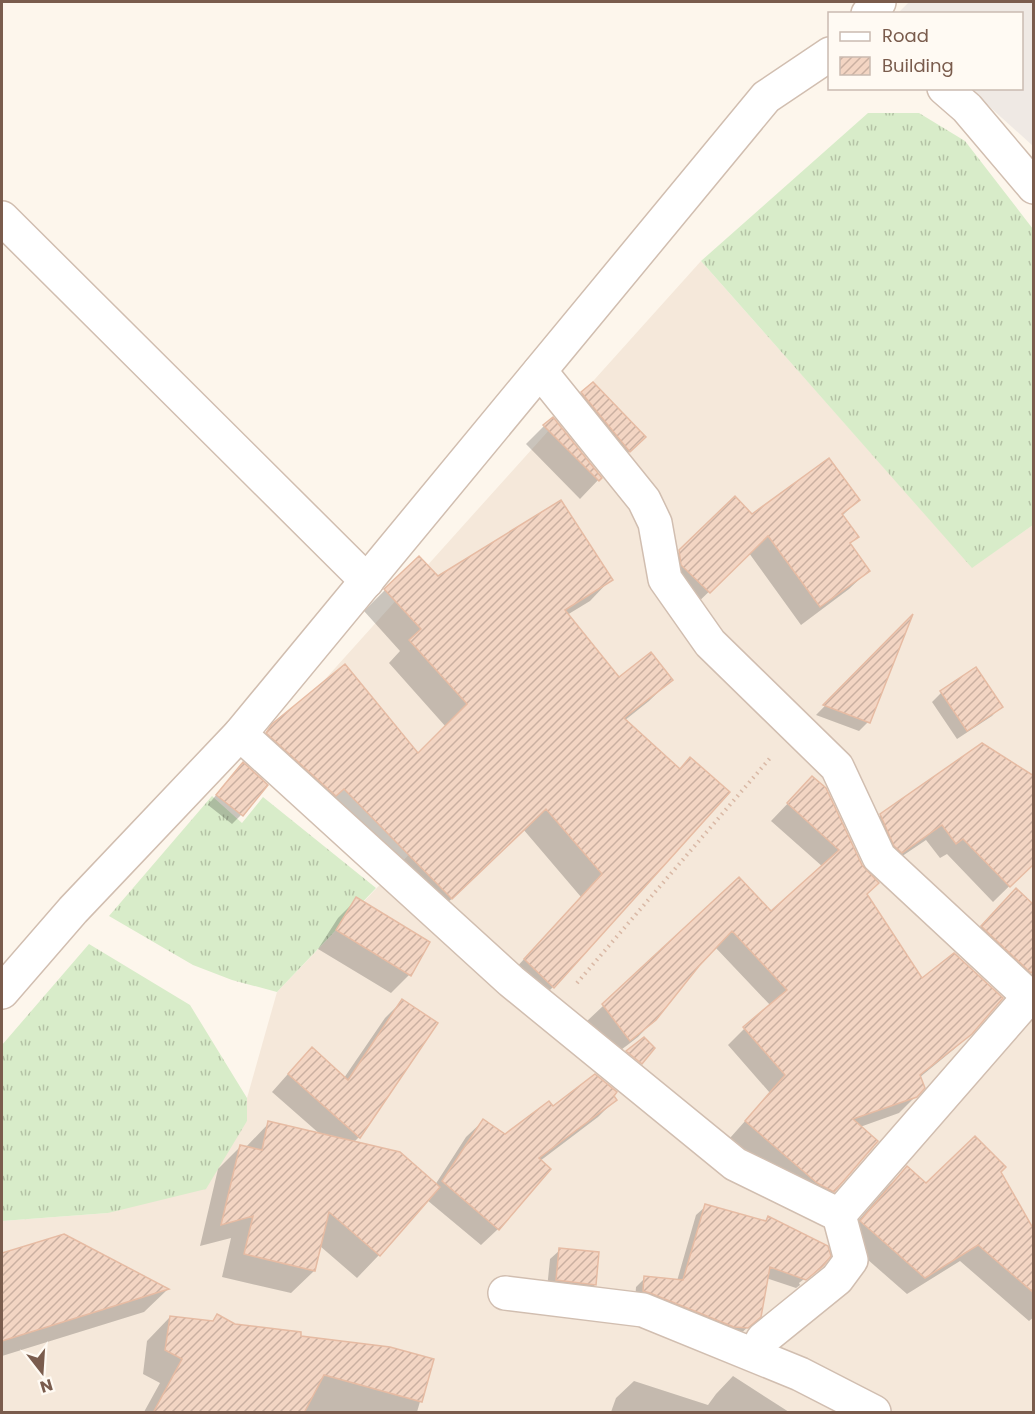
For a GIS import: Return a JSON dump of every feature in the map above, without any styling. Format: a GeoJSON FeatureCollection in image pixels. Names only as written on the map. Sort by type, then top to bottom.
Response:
{"type":"FeatureCollection","features":[{"type":"Feature","properties":{"kind":"street"},"geometry":{"type":"LineString","coordinates":[[2,992],[73,910],[240,734],[766,98],[828,55]]}},
{"type":"Feature","properties":{"kind":"street"},"geometry":{"type":"LineString","coordinates":[[946,90],[967,108],[1034,187]]}},
{"type":"Feature","properties":{"kind":"street"},"geometry":{"type":"LineString","coordinates":[[2,218],[367,581]]}},
{"type":"Feature","properties":{"kind":"street"},"geometry":{"type":"LineString","coordinates":[[540,371],[644,500],[655,523],[665,579],[710,643],[837,766],[879,857],[1031,999],[839,1215]]}},
{"type":"Feature","properties":{"kind":"street"},"geometry":{"type":"LineString","coordinates":[[240,734],[511,981],[735,1164],[839,1215],[851,1260],[837,1279],[763,1339],[754,1355]]}},
{"type":"Feature","properties":{"kind":"street"},"geometry":{"type":"LineString","coordinates":[[505,1293],[643,1310],[800,1374],[874,1413]]}},
{"type":"Feature","properties":{"kind":"path"},"geometry":{"type":"LineString","coordinates":[[551,1014],[797,727]]}},
{"type":"Feature","properties":{"kind":"shaded area"},"geometry":{"type":"Polygon","coordinates":[[[909,2],[1033,2],[1033,146],[971,90],[1023,90],[1023,12],[899,12],[909,2]]]}},
{"type":"Feature","properties":{"kind":"shaded area"},"geometry":{"type":"Polygon","coordinates":[[[701,261],[972,567],[1033,525],[1033,1412],[2,1412],[2,1221],[108,1213],[247,1121],[247,1098],[277,992],[419,844],[292,716],[701,261]]]}},
{"type":"Feature","properties":{"kind":"green space"},"geometry":{"type":"Polygon","coordinates":[[[868,113],[919,113],[965,141],[1033,229],[1033,525],[972,568],[701,261],[868,113]]]}},
{"type":"Feature","properties":{"kind":"green space"},"geometry":{"type":"Polygon","coordinates":[[[212,796],[242,823],[263,797],[376,888],[277,992],[232,980],[193,965],[109,916],[212,796]]]}},
{"type":"Feature","properties":{"kind":"green space"},"geometry":{"type":"Polygon","coordinates":[[[89,944],[190,1005],[247,1098],[247,1121],[206,1189],[108,1213],[2,1221],[2,1045],[89,944]]]}},
{"type":"Feature","properties":{"kind":"building"},"geometry":{"type":"Polygon","coordinates":[[[593,382],[646,437],[630,452],[581,392],[593,382]]]}},
{"type":"Feature","properties":{"kind":"building"},"geometry":{"type":"Polygon","coordinates":[[[553,417],[602,478],[599,481],[543,425],[553,417]]]}},
{"type":"Feature","properties":{"kind":"building"},"geometry":{"type":"Polygon","coordinates":[[[829,458],[860,500],[842,514],[859,537],[850,543],[870,571],[820,607],[768,536],[710,593],[681,565],[679,550],[735,496],[752,514],[829,458]]]}},
{"type":"Feature","properties":{"kind":"building"},"geometry":{"type":"Polygon","coordinates":[[[561,500],[613,580],[565,610],[619,677],[651,652],[673,680],[624,718],[680,769],[690,757],[730,792],[554,988],[524,959],[602,874],[546,809],[452,899],[344,789],[336,796],[266,733],[272,724],[345,664],[418,753],[467,704],[409,640],[421,629],[384,589],[419,556],[438,576],[561,500]]]}},
{"type":"Feature","properties":{"kind":"building"},"geometry":{"type":"Polygon","coordinates":[[[913,614],[870,723],[823,705],[913,614]]]}},
{"type":"Feature","properties":{"kind":"building"},"geometry":{"type":"Polygon","coordinates":[[[976,667],[1003,707],[967,731],[940,691],[976,667]]]}},
{"type":"Feature","properties":{"kind":"building"},"geometry":{"type":"Polygon","coordinates":[[[982,743],[1034,776],[1034,864],[1010,887],[963,839],[956,844],[942,825],[902,853],[894,846],[880,814],[982,743]]]}},
{"type":"Feature","properties":{"kind":"building"},"geometry":{"type":"Polygon","coordinates":[[[243,762],[268,785],[243,816],[216,795],[243,762]]]}},
{"type":"Feature","properties":{"kind":"building"},"geometry":{"type":"Polygon","coordinates":[[[812,776],[826,788],[862,865],[879,883],[867,894],[922,978],[954,953],[1003,998],[972,1034],[920,1075],[925,1088],[917,1097],[853,1119],[878,1141],[834,1192],[817,1183],[745,1121],[785,1075],[743,1027],[787,990],[732,931],[699,966],[656,1020],[630,1041],[602,1004],[739,877],[771,911],[839,850],[787,803],[812,776]]]}},
{"type":"Feature","properties":{"kind":"building"},"geometry":{"type":"Polygon","coordinates":[[[1016,888],[1034,905],[1034,970],[1031,973],[981,926],[1016,888]]]}},
{"type":"Feature","properties":{"kind":"building"},"geometry":{"type":"Polygon","coordinates":[[[356,897],[430,942],[411,976],[336,930],[356,897]]]}},
{"type":"Feature","properties":{"kind":"building"},"geometry":{"type":"Polygon","coordinates":[[[402,999],[438,1023],[360,1138],[288,1074],[312,1047],[348,1080],[402,999]]]}},
{"type":"Feature","properties":{"kind":"building"},"geometry":{"type":"Polygon","coordinates":[[[644,1037],[655,1048],[642,1064],[626,1051],[644,1037]]]}},
{"type":"Feature","properties":{"kind":"building"},"geometry":{"type":"Polygon","coordinates":[[[595,1074],[617,1092],[614,1096],[617,1100],[539,1158],[551,1169],[499,1230],[442,1181],[483,1119],[505,1134],[549,1101],[553,1106],[595,1074]]]}},
{"type":"Feature","properties":{"kind":"building"},"geometry":{"type":"Polygon","coordinates":[[[268,1121],[400,1152],[440,1187],[380,1256],[329,1212],[315,1271],[244,1254],[253,1216],[221,1225],[240,1145],[262,1150],[268,1121]]]}},
{"type":"Feature","properties":{"kind":"building"},"geometry":{"type":"Polygon","coordinates":[[[975,1136],[1006,1167],[1001,1172],[1034,1230],[1034,1293],[978,1245],[925,1278],[860,1221],[907,1166],[926,1183],[975,1136]]]}},
{"type":"Feature","properties":{"kind":"building"},"geometry":{"type":"Polygon","coordinates":[[[705,1204],[766,1221],[768,1216],[828,1246],[831,1256],[806,1280],[770,1267],[761,1317],[748,1328],[734,1327],[643,1291],[644,1276],[683,1280],[705,1204]]]}},
{"type":"Feature","properties":{"kind":"building"},"geometry":{"type":"Polygon","coordinates":[[[64,1234],[169,1289],[2,1341],[2,1253],[64,1234]]]}},
{"type":"Feature","properties":{"kind":"building"},"geometry":{"type":"Polygon","coordinates":[[[559,1248],[599,1252],[596,1285],[556,1280],[559,1248]]]}},
{"type":"Feature","properties":{"kind":"building"},"geometry":{"type":"Polygon","coordinates":[[[217,1314],[235,1324],[301,1332],[301,1336],[390,1347],[434,1359],[422,1402],[324,1375],[304,1413],[153,1413],[182,1359],[165,1350],[170,1316],[213,1321],[217,1314]]]}}]}
